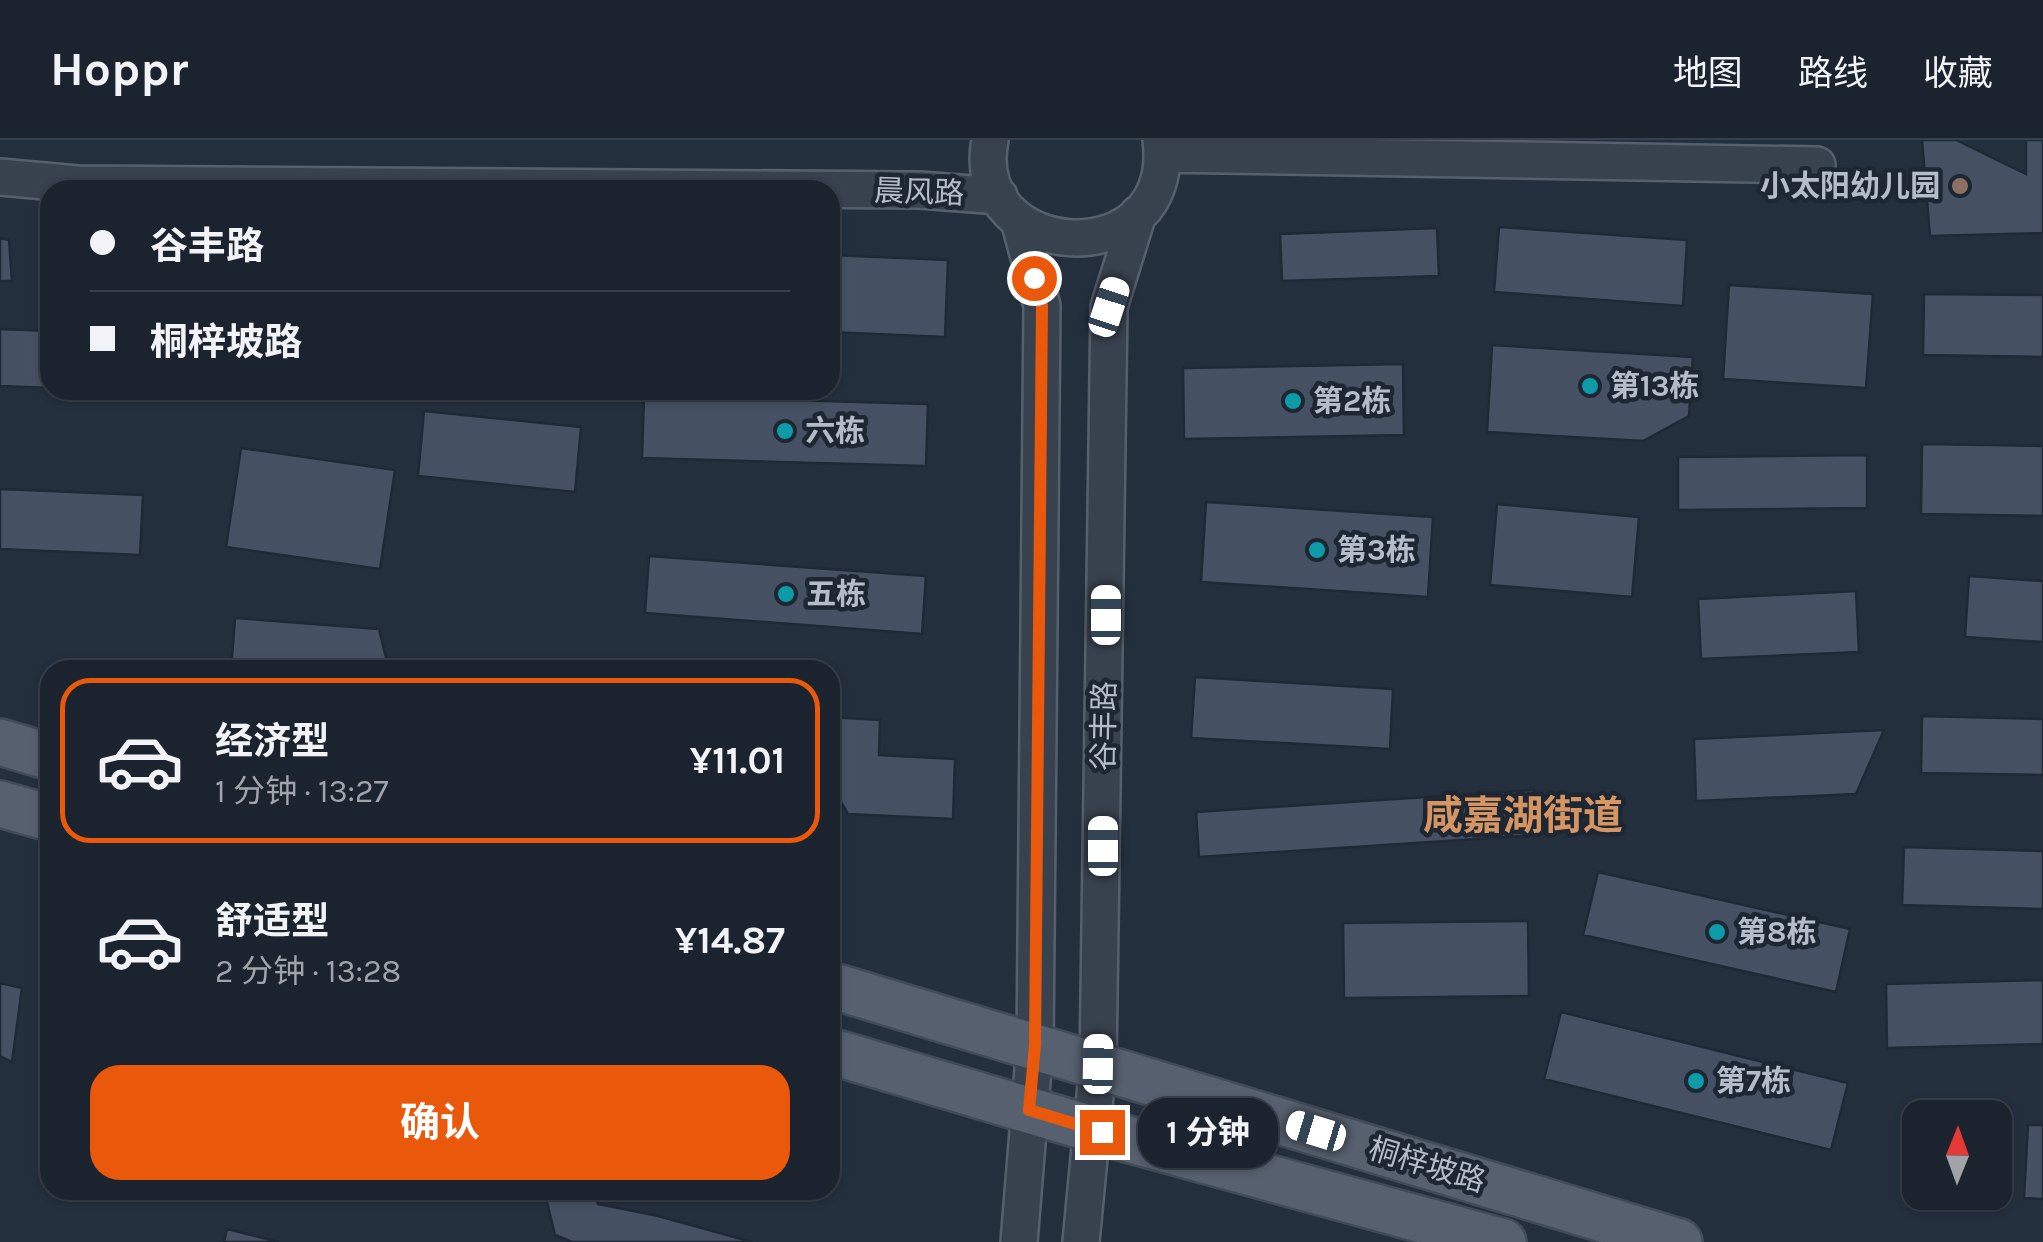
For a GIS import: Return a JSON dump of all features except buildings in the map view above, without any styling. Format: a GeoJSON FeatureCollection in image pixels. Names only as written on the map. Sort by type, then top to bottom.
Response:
{"type":"FeatureCollection","features":[{"type":"Feature","properties":{"kind":"main road"},"geometry":{"type":"LineString","coordinates":[[0,742],[40,754]]}},
{"type":"Feature","properties":{"kind":"main road"},"geometry":{"type":"LineString","coordinates":[[0,804],[40,815]]}},
{"type":"Feature","properties":{"kind":"main road","name":"桐梓坡路"},"geometry":{"type":"LineString","coordinates":[[840,988],[1678,1242]]}},
{"type":"Feature","properties":{"kind":"main road","name":"桐梓坡路"},"geometry":{"type":"LineString","coordinates":[[840,1053],[1094,1129],[1503,1242]]}},
{"type":"Feature","properties":{"kind":"street"},"geometry":{"type":"LineString","coordinates":[[990,140],[990,174],[1009,208],[1042,306],[1035,1045],[1019,1242]]}},
{"type":"Feature","properties":{"kind":"street"},"geometry":{"type":"LineString","coordinates":[[1162,147],[1817,165]]}},
{"type":"Feature","properties":{"kind":"street","name":"谷丰路"},"geometry":{"type":"LineString","coordinates":[[1082,1242],[1098,1064],[1109,307],[1138,214],[1156,186],[1162,147]]}},
{"type":"Feature","properties":{"kind":"street","name":"晨风路"},"geometry":{"type":"LineString","coordinates":[[0,176],[40,180]]}},
{"type":"Feature","properties":{"kind":"street","name":"晨风路"},"geometry":{"type":"LineString","coordinates":[[840,189],[920,190],[1009,208],[1042,234],[1066,240],[1092,239],[1118,230],[1138,214]]}},
{"type":"Feature","properties":{"kind":"place","name":"小太阳幼儿园"},"geometry":{"type":"Point","coordinates":[1960,186]}},
{"type":"Feature","properties":{"kind":"place","name":"第13栋"},"geometry":{"type":"Point","coordinates":[1590,386]}},
{"type":"Feature","properties":{"kind":"place","name":"第2栋"},"geometry":{"type":"Point","coordinates":[1293,401]}},
{"type":"Feature","properties":{"kind":"place","name":"六栋"},"geometry":{"type":"Point","coordinates":[785,431]}},
{"type":"Feature","properties":{"kind":"place","name":"第3栋"},"geometry":{"type":"Point","coordinates":[1317,550]}},
{"type":"Feature","properties":{"kind":"place","name":"五栋"},"geometry":{"type":"Point","coordinates":[786,594]}},
{"type":"Feature","properties":{"kind":"place","name":"第8栋"},"geometry":{"type":"Point","coordinates":[1717,932]}},
{"type":"Feature","properties":{"kind":"place","name":"第7栋"},"geometry":{"type":"Point","coordinates":[1696,1081]}},
{"type":"Feature","properties":{"kind":"district","name":"咸嘉湖街道"},"geometry":{"type":"Point","coordinates":[1523,815]}},
{"type":"Feature","properties":{"kind":"route"},"geometry":{"type":"LineString","coordinates":[[1034,278],[1042,306],[1035,1045],[1029,1110],[1102,1132]]}}]}
